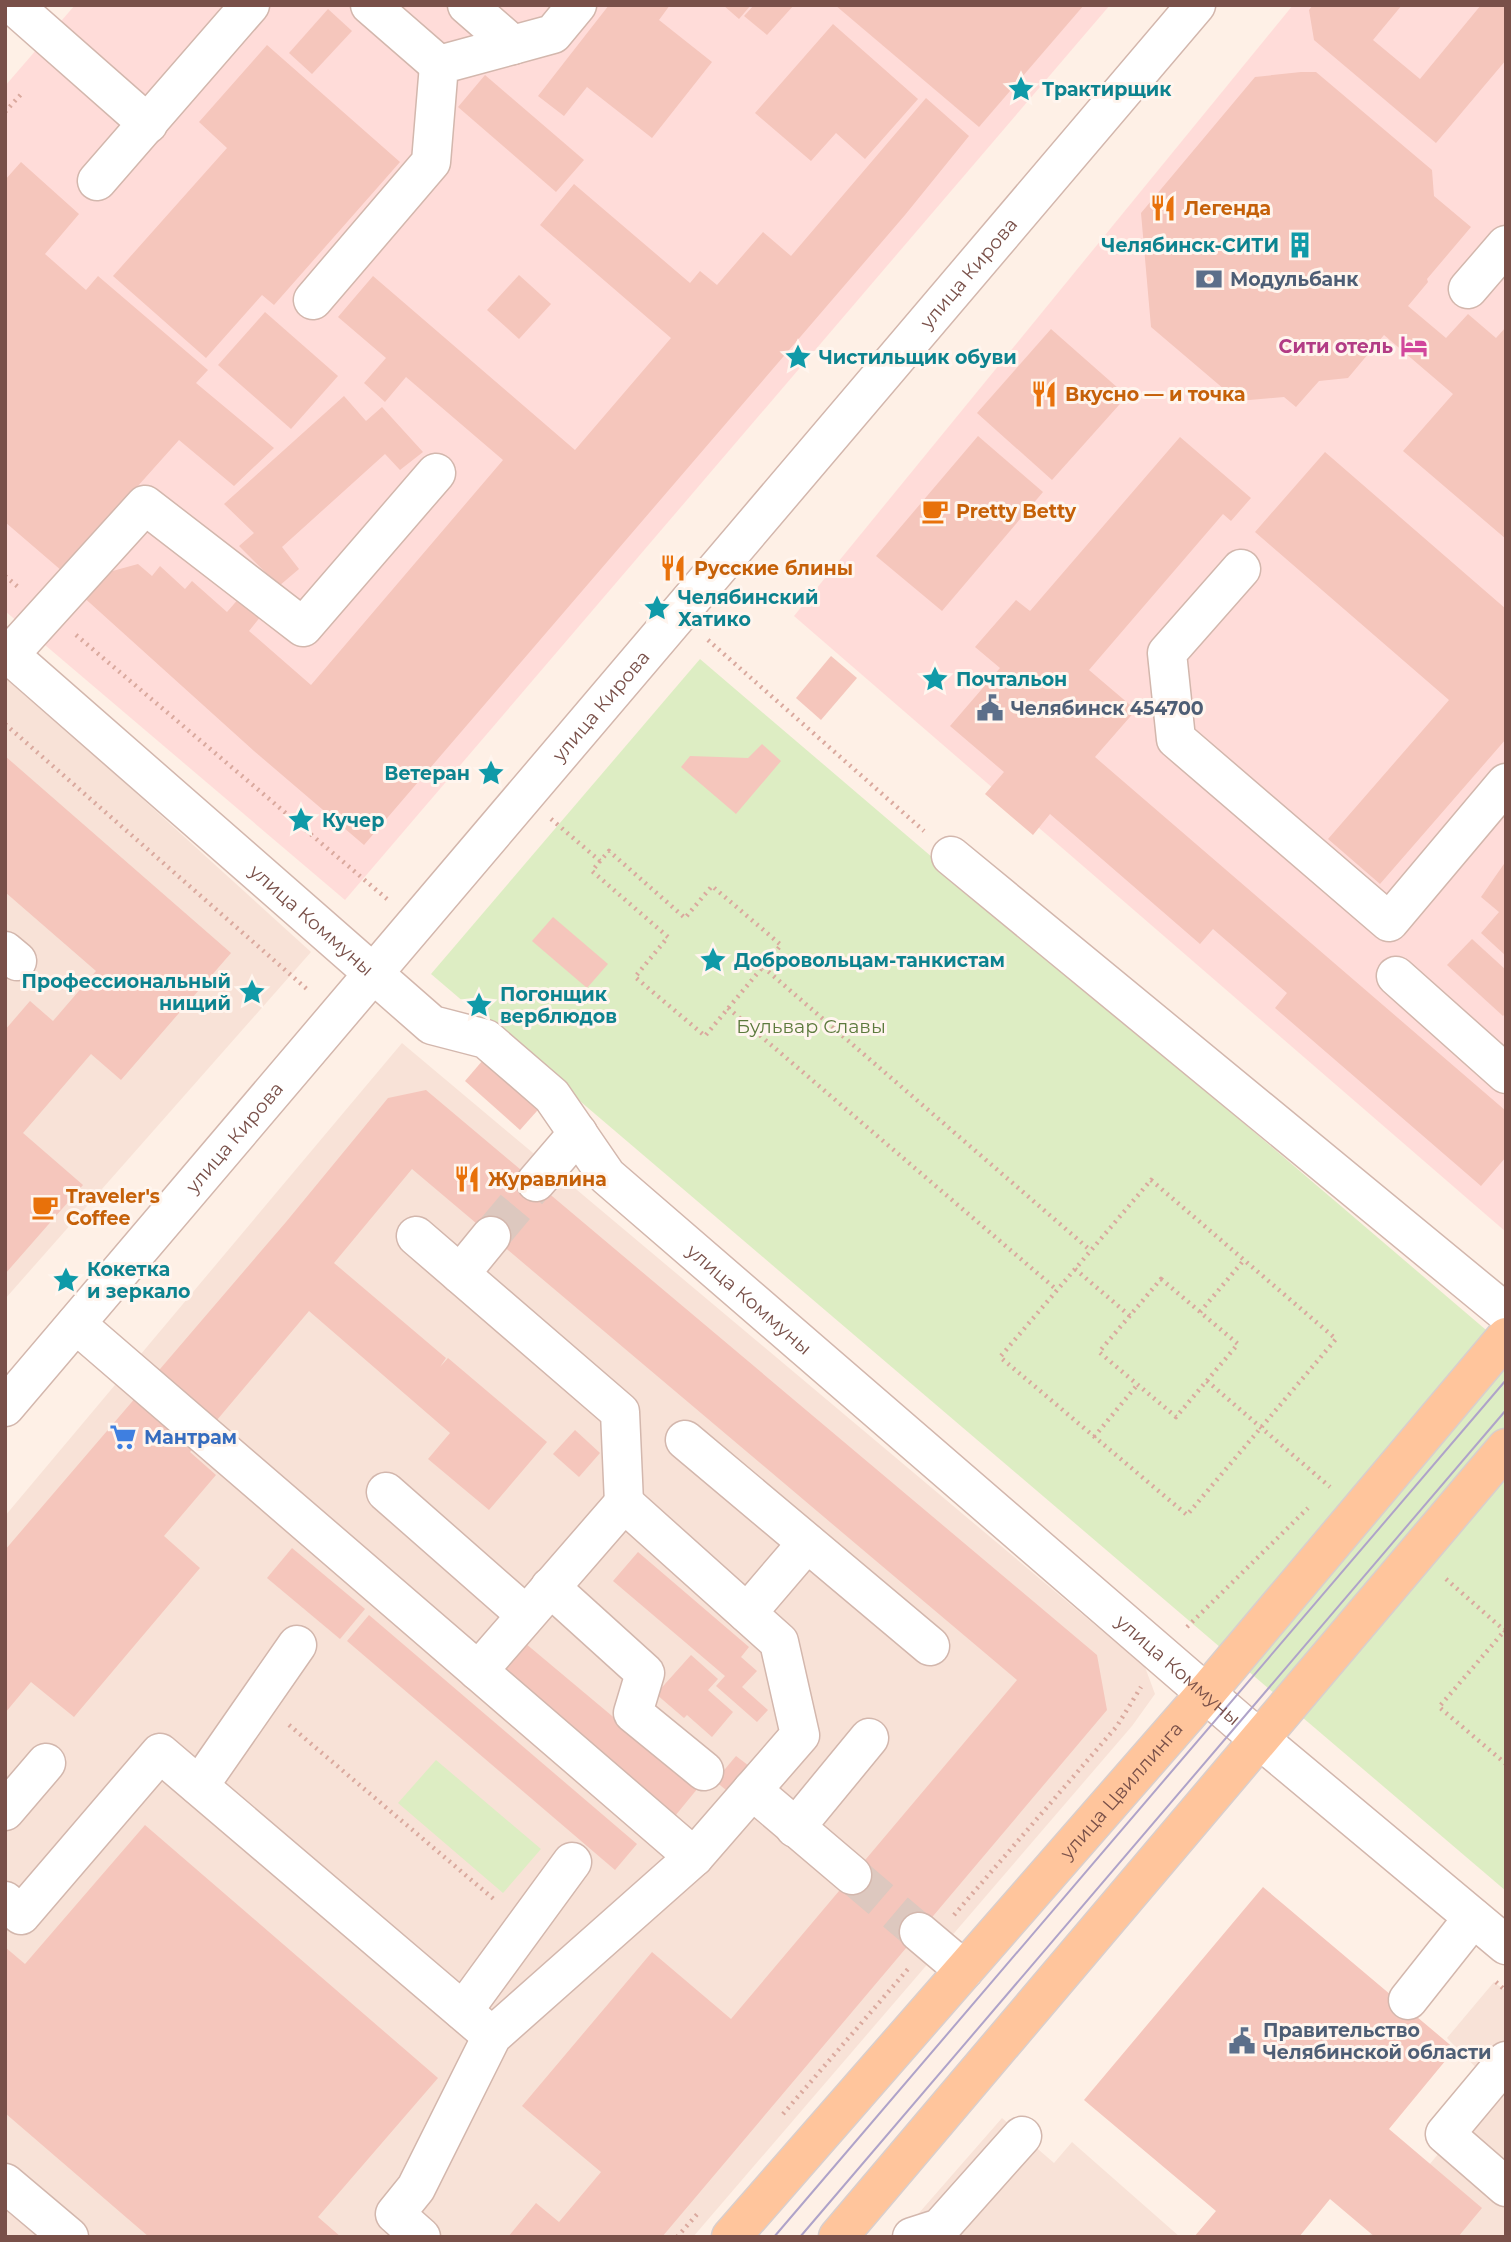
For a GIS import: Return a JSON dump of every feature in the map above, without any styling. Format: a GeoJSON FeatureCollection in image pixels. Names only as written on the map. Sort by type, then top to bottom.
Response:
{"type":"FeatureCollection","features":[{"type":"Feature","properties":{"kind":"main road","name":"улица Цвиллинга"},"geometry":{"type":"LineString","coordinates":[[732,2237],[1206,1693],[1506,1337]]}},
{"type":"Feature","properties":{"kind":"main road"},"geometry":{"type":"LineString","coordinates":[[838,2237],[1506,1448]]}},
{"type":"Feature","properties":{"kind":"street"},"geometry":{"type":"LineString","coordinates":[[97,181],[250,5]]}},
{"type":"Feature","properties":{"kind":"street"},"geometry":{"type":"LineString","coordinates":[[370,5],[439,65]]}},
{"type":"Feature","properties":{"kind":"street"},"geometry":{"type":"LineString","coordinates":[[467,5],[513,45]]}},
{"type":"Feature","properties":{"kind":"street"},"geometry":{"type":"LineString","coordinates":[[439,65],[553,34],[577,5]]}},
{"type":"Feature","properties":{"kind":"street","name":"улица Кирова"},"geometry":{"type":"LineString","coordinates":[[5,1407],[1196,5]]}},
{"type":"Feature","properties":{"kind":"street"},"geometry":{"type":"LineString","coordinates":[[19,15],[148,124]]}},
{"type":"Feature","properties":{"kind":"street"},"geometry":{"type":"LineString","coordinates":[[313,300],[432,162],[439,65]]}},
{"type":"Feature","properties":{"kind":"street"},"geometry":{"type":"LineString","coordinates":[[1468,289],[1506,245]]}},
{"type":"Feature","properties":{"kind":"street"},"geometry":{"type":"LineString","coordinates":[[7,653],[145,505],[303,627],[436,473]]}},
{"type":"Feature","properties":{"kind":"street"},"geometry":{"type":"LineString","coordinates":[[1241,569],[1167,653],[1176,739],[1389,922],[1506,783]]}},
{"type":"Feature","properties":{"kind":"street","name":"улица Коммуны"},"geometry":{"type":"LineString","coordinates":[[7,653],[432,1025],[486,1039],[552,1096],[607,1176],[1260,1740],[1506,1945]]}},
{"type":"Feature","properties":{"kind":"street"},"geometry":{"type":"LineString","coordinates":[[951,856],[1506,1313]]}},
{"type":"Feature","properties":{"kind":"street"},"geometry":{"type":"LineString","coordinates":[[1396,976],[1506,1074]]}},
{"type":"Feature","properties":{"kind":"street"},"geometry":{"type":"LineString","coordinates":[[536,1182],[578,1133]]}},
{"type":"Feature","properties":{"kind":"street"},"geometry":{"type":"LineString","coordinates":[[416,1236],[620,1412],[624,1503],[478,1671]]}},
{"type":"Feature","properties":{"kind":"street"},"geometry":{"type":"LineString","coordinates":[[460,1274],[491,1236]]}},
{"type":"Feature","properties":{"kind":"street"},"geometry":{"type":"LineString","coordinates":[[76,1324],[694,1857]]}},
{"type":"Feature","properties":{"kind":"street"},"geometry":{"type":"LineString","coordinates":[[685,1440],[930,1646]]}},
{"type":"Feature","properties":{"kind":"street"},"geometry":{"type":"LineString","coordinates":[[386,1492],[645,1673],[633,1713],[704,1771]]}},
{"type":"Feature","properties":{"kind":"street"},"geometry":{"type":"LineString","coordinates":[[421,2237],[395,2214],[416,2188],[492,2036],[694,1857],[800,1735],[779,1642],[624,1503]]}},
{"type":"Feature","properties":{"kind":"street"},"geometry":{"type":"LineString","coordinates":[[747,1613],[807,1543]]}},
{"type":"Feature","properties":{"kind":"street"},"geometry":{"type":"LineString","coordinates":[[199,1786],[297,1645]]}},
{"type":"Feature","properties":{"kind":"street"},"geometry":{"type":"LineString","coordinates":[[795,1828],[869,1738]]}},
{"type":"Feature","properties":{"kind":"street"},"geometry":{"type":"LineString","coordinates":[[5,1901],[21,1915],[160,1753],[492,2036]]}},
{"type":"Feature","properties":{"kind":"street"},"geometry":{"type":"LineString","coordinates":[[5,1811],[46,1763]]}},
{"type":"Feature","properties":{"kind":"street"},"geometry":{"type":"LineString","coordinates":[[752,1790],[852,1875]]}},
{"type":"Feature","properties":{"kind":"street"},"geometry":{"type":"LineString","coordinates":[[463,2011],[572,1862]]}},
{"type":"Feature","properties":{"kind":"street"},"geometry":{"type":"LineString","coordinates":[[1408,2000],[1474,1919]]}},
{"type":"Feature","properties":{"kind":"street"},"geometry":{"type":"LineString","coordinates":[[925,1937],[964,1970]]}},
{"type":"Feature","properties":{"kind":"street"},"geometry":{"type":"LineString","coordinates":[[1506,2061],[1445,2134],[1506,2187]]}},
{"type":"Feature","properties":{"kind":"street"},"geometry":{"type":"LineString","coordinates":[[912,2237],[940,2228],[1022,2136]]}},
{"type":"Feature","properties":{"kind":"street"},"geometry":{"type":"LineString","coordinates":[[5,2183],[69,2237]]}},
{"type":"Feature","properties":{"kind":"path"},"geometry":{"type":"LineString","coordinates":[[5,112],[23,92]]}},
{"type":"Feature","properties":{"kind":"path"},"geometry":{"type":"LineString","coordinates":[[5,576],[416,923]]}},
{"type":"Feature","properties":{"kind":"path"},"geometry":{"type":"LineString","coordinates":[[678,614],[951,856]]}},
{"type":"Feature","properties":{"kind":"path"},"geometry":{"type":"LineString","coordinates":[[5,724],[337,1016]]}},
{"type":"Feature","properties":{"kind":"path"},"geometry":{"type":"LineString","coordinates":[[524,795],[600,861]]}},
{"type":"Feature","properties":{"kind":"path"},"geometry":{"type":"LineString","coordinates":[[609,851],[685,918],[712,886],[781,945],[705,1036],[635,977],[668,937],[592,871],[600,861],[609,851]]}},
{"type":"Feature","properties":{"kind":"path"},"geometry":{"type":"LineString","coordinates":[[762,967],[1090,1251]]}},
{"type":"Feature","properties":{"kind":"path"},"geometry":{"type":"LineString","coordinates":[[728,1008],[1057,1290]]}},
{"type":"Feature","properties":{"kind":"path"},"geometry":{"type":"LineString","coordinates":[[1151,1180],[1244,1260],[1336,1339],[1187,1515],[1000,1357],[1151,1180]]}},
{"type":"Feature","properties":{"kind":"path"},"geometry":{"type":"LineString","coordinates":[[1200,1312],[1244,1260]]}},
{"type":"Feature","properties":{"kind":"path"},"geometry":{"type":"LineString","coordinates":[[1075,1269],[1130,1316]]}},
{"type":"Feature","properties":{"kind":"path"},"geometry":{"type":"LineString","coordinates":[[1161,1279],[1200,1312],[1238,1344],[1176,1417],[1100,1352],[1161,1279]]}},
{"type":"Feature","properties":{"kind":"path"},"geometry":{"type":"LineString","coordinates":[[1207,1381],[1330,1487],[1320,1496]]}},
{"type":"Feature","properties":{"kind":"path"},"geometry":{"type":"LineString","coordinates":[[1094,1437],[1138,1384]]}},
{"type":"Feature","properties":{"kind":"path"},"geometry":{"type":"LineString","coordinates":[[777,2121],[925,1937],[1117,1726],[1161,1654],[1311,1505]]}},
{"type":"Feature","properties":{"kind":"path"},"geometry":{"type":"LineString","coordinates":[[1445,1579],[1505,1630],[1439,1707],[1506,1765]]}},
{"type":"Feature","properties":{"kind":"path"},"geometry":{"type":"LineString","coordinates":[[259,1700],[525,1926]]}},
{"type":"Feature","properties":{"kind":"path"},"geometry":{"type":"LineString","coordinates":[[677,2237],[705,2205]]}},
{"type":"Feature","properties":{"kind":"shaded area"},"geometry":{"type":"Polygon","coordinates":[[[75,5],[1110,5],[345,900],[5,611],[5,86],[75,5]]]}},
{"type":"Feature","properties":{"kind":"shaded area"},"geometry":{"type":"Polygon","coordinates":[[[1293,5],[1506,5],[1506,1232],[794,616],[1293,5]]]}},
{"type":"Feature","properties":{"kind":"shaded area"},"geometry":{"type":"Polygon","coordinates":[[[5,674],[311,952],[5,1299],[5,674]]]}},
{"type":"Feature","properties":{"kind":"shaded area"},"geometry":{"type":"Polygon","coordinates":[[[402,1043],[1145,1667],[1155,1694],[1132,1726],[693,2237],[5,2237],[5,1516],[402,1043]]]}},
{"type":"Feature","properties":{"kind":"shaded area"},"geometry":{"type":"Polygon","coordinates":[[[1494,1982],[1506,1991],[1506,2237],[1368,2237],[1495,2087],[1447,2038],[1494,1982]]]}},
{"type":"Feature","properties":{"kind":"shaded area"},"geometry":{"type":"Polygon","coordinates":[[[1002,2118],[1054,2163],[1072,2142],[1180,2237],[898,2237],[1002,2118]]]}},
{"type":"Feature","properties":{"kind":"green space","name":"Бульвар Славы"},"geometry":{"type":"Polygon","coordinates":[[[700,659],[1506,1347],[1506,1891],[431,974],[700,659]]]}},
{"type":"Feature","properties":{"kind":"green space"},"geometry":{"type":"Polygon","coordinates":[[[436,1760],[541,1849],[503,1893],[398,1803],[436,1760]]]}},
{"type":"Feature","properties":{"kind":"building"},"geometry":{"type":"Polygon","coordinates":[[[609,5],[670,5],[659,20],[712,62],[652,138],[587,87],[564,116],[538,96],[609,5]]]}},
{"type":"Feature","properties":{"kind":"building"},"geometry":{"type":"Polygon","coordinates":[[[723,5],[751,5],[739,19],[723,5]]]}},
{"type":"Feature","properties":{"kind":"building"},"geometry":{"type":"Polygon","coordinates":[[[754,5],[794,5],[767,35],[744,16],[754,5]]]}},
{"type":"Feature","properties":{"kind":"building"},"geometry":{"type":"Polygon","coordinates":[[[835,5],[1084,5],[979,127],[835,5]]]}},
{"type":"Feature","properties":{"kind":"building"},"geometry":{"type":"Polygon","coordinates":[[[1313,5],[1402,5],[1373,40],[1420,79],[1481,5],[1506,5],[1506,60],[1436,143],[1314,40],[1309,10],[1313,5]]]}},
{"type":"Feature","properties":{"kind":"building"},"geometry":{"type":"Polygon","coordinates":[[[328,9],[352,31],[312,74],[289,53],[328,9]]]}},
{"type":"Feature","properties":{"kind":"building"},"geometry":{"type":"Polygon","coordinates":[[[833,24],[918,99],[865,159],[836,133],[811,161],[755,113],[833,24]]]}},
{"type":"Feature","properties":{"kind":"building"},"geometry":{"type":"Polygon","coordinates":[[[267,45],[400,162],[274,305],[262,295],[206,358],[113,276],[227,148],[199,122],[267,45]]]}},
{"type":"Feature","properties":{"kind":"building","name":"Челябинск-СИТИ"},"geometry":{"type":"Polygon","coordinates":[[[1316,72],[1432,170],[1434,196],[1471,227],[1408,306],[1446,338],[1468,314],[1496,338],[1506,327],[1506,539],[1403,451],[1453,394],[1384,335],[1348,378],[1319,381],[1296,407],[1284,397],[1238,401],[1151,327],[1141,213],[1255,77],[1316,72]]]}},
{"type":"Feature","properties":{"kind":"building"},"geometry":{"type":"Polygon","coordinates":[[[485,75],[584,160],[556,192],[458,107],[485,75]]]}},
{"type":"Feature","properties":{"kind":"building"},"geometry":{"type":"Polygon","coordinates":[[[926,98],[969,136],[905,215],[364,845],[254,751],[80,594],[98,575],[138,564],[152,576],[160,566],[185,589],[192,581],[227,612],[240,597],[261,616],[249,631],[311,685],[503,460],[406,377],[385,402],[364,383],[386,358],[338,317],[373,276],[575,450],[671,338],[540,225],[574,184],[690,283],[700,271],[717,285],[763,232],[791,256],[926,98]]]}},
{"type":"Feature","properties":{"kind":"building"},"geometry":{"type":"Polygon","coordinates":[[[21,162],[79,214],[45,254],[86,290],[98,276],[208,370],[196,383],[274,448],[234,486],[179,440],[62,571],[5,522],[5,180],[21,162]]]}},
{"type":"Feature","properties":{"kind":"building"},"geometry":{"type":"Polygon","coordinates":[[[519,275],[551,304],[519,339],[487,310],[519,275]]]}},
{"type":"Feature","properties":{"kind":"building"},"geometry":{"type":"Polygon","coordinates":[[[265,312],[338,376],[291,429],[218,365],[265,312]]]}},
{"type":"Feature","properties":{"kind":"building"},"geometry":{"type":"Polygon","coordinates":[[[1051,329],[1127,396],[1052,480],[977,413],[1051,329]]]}},
{"type":"Feature","properties":{"kind":"building"},"geometry":{"type":"Polygon","coordinates":[[[344,396],[366,421],[382,407],[423,452],[400,470],[385,454],[282,547],[299,569],[279,586],[239,546],[254,533],[224,504],[344,396]]]}},
{"type":"Feature","properties":{"kind":"building"},"geometry":{"type":"Polygon","coordinates":[[[978,436],[1043,492],[942,611],[876,556],[978,436]]]}},
{"type":"Feature","properties":{"kind":"building"},"geometry":{"type":"Polygon","coordinates":[[[1180,437],[1251,498],[1231,521],[1223,514],[1089,670],[1136,710],[1095,757],[1506,1111],[1506,1157],[1481,1186],[1275,1008],[1287,993],[1213,929],[1200,944],[1050,814],[1033,835],[985,794],[1004,772],[950,726],[1000,668],[975,647],[1016,600],[1030,611],[1180,437]]]}},
{"type":"Feature","properties":{"kind":"building"},"geometry":{"type":"Polygon","coordinates":[[[1325,452],[1506,609],[1506,739],[1380,884],[1328,839],[1449,700],[1255,532],[1325,452]]]}},
{"type":"Feature","properties":{"kind":"building"},"geometry":{"type":"Polygon","coordinates":[[[831,656],[857,678],[821,720],[796,698],[831,656]]]}},
{"type":"Feature","properties":{"kind":"building"},"geometry":{"type":"Polygon","coordinates":[[[762,744],[781,761],[736,814],[681,767],[690,756],[748,758],[762,744]]]}},
{"type":"Feature","properties":{"kind":"building"},"geometry":{"type":"Polygon","coordinates":[[[5,756],[231,953],[121,1080],[91,1054],[23,1133],[83,1185],[5,1274],[5,1030],[30,1001],[53,1021],[96,971],[5,892],[5,756]]]}},
{"type":"Feature","properties":{"kind":"building"},"geometry":{"type":"Polygon","coordinates":[[[1506,861],[1506,956],[1481,933],[1499,912],[1481,897],[1506,861]]]}},
{"type":"Feature","properties":{"kind":"building"},"geometry":{"type":"Polygon","coordinates":[[[553,917],[608,964],[587,988],[532,941],[553,917]]]}},
{"type":"Feature","properties":{"kind":"building"},"geometry":{"type":"Polygon","coordinates":[[[1472,939],[1506,970],[1506,1013],[1503,1016],[1447,965],[1472,939]]]}},
{"type":"Feature","properties":{"kind":"building","name":"Журавлина"},"geometry":{"type":"Polygon","coordinates":[[[489,1053],[545,1102],[520,1130],[465,1081],[489,1053]]]}},
{"type":"Feature","properties":{"kind":"building"},"geometry":{"type":"Polygon","coordinates":[[[426,1090],[1097,1655],[1107,1710],[662,2237],[508,2237],[536,2203],[559,2222],[601,2172],[522,2106],[652,1952],[731,2019],[1017,1680],[412,1169],[334,1263],[446,1358],[440,1367],[448,1358],[547,1442],[489,1510],[428,1459],[450,1433],[309,1311],[190,1452],[216,1475],[164,1536],[200,1568],[74,1717],[31,1682],[5,1713],[5,1550],[286,1222],[388,1098],[426,1090]]]}},
{"type":"Feature","properties":{"kind":"building"},"geometry":{"type":"Polygon","coordinates":[[[575,1430],[600,1453],[579,1477],[553,1454],[575,1430]]]}},
{"type":"Feature","properties":{"kind":"building"},"geometry":{"type":"Polygon","coordinates":[[[292,1548],[365,1609],[340,1639],[267,1578],[292,1548]]]}},
{"type":"Feature","properties":{"kind":"building"},"geometry":{"type":"Polygon","coordinates":[[[638,1552],[749,1647],[741,1657],[757,1671],[742,1687],[768,1710],[757,1722],[716,1686],[725,1676],[613,1581],[638,1552]]]}},
{"type":"Feature","properties":{"kind":"building"},"geometry":{"type":"Polygon","coordinates":[[[369,1615],[637,1844],[615,1870],[347,1641],[369,1615]]]}},
{"type":"Feature","properties":{"kind":"building"},"geometry":{"type":"Polygon","coordinates":[[[525,1643],[698,1788],[675,1816],[502,1670],[525,1643]]]}},
{"type":"Feature","properties":{"kind":"building"},"geometry":{"type":"Polygon","coordinates":[[[691,1655],[718,1679],[708,1690],[733,1712],[712,1737],[687,1715],[684,1718],[656,1694],[691,1655]]]}},
{"type":"Feature","properties":{"kind":"building"},"geometry":{"type":"Polygon","coordinates":[[[736,1756],[753,1769],[731,1794],[715,1781],[736,1756]]]}},
{"type":"Feature","properties":{"kind":"building"},"geometry":{"type":"Polygon","coordinates":[[[145,1825],[438,2078],[318,2217],[341,2237],[149,2237],[5,2113],[5,1947],[25,1964],[145,1825]]]}},
{"type":"Feature","properties":{"kind":"building"},"geometry":{"type":"Polygon","coordinates":[[[1263,1887],[1455,2049],[1389,2129],[1482,2208],[1458,2237],[1375,2237],[1330,2199],[1299,2237],[1194,2237],[1216,2211],[1084,2100],[1263,1887]]]}},
{"type":"Feature","properties":{"kind":"tunnel"},"geometry":{"type":"LineString","coordinates":[[491,1236],[536,1182]]}},
{"type":"Feature","properties":{"kind":"tunnel"},"geometry":{"type":"LineString","coordinates":[[852,1875],[919,1932]]}},
{"type":"Feature","properties":{"kind":"tram line"},"geometry":{"type":"LineString","coordinates":[[774,2237],[1506,1380]]}},
{"type":"Feature","properties":{"kind":"tram line"},"geometry":{"type":"LineString","coordinates":[[800,2237],[1506,1410]]}},
{"type":"Feature","properties":{"kind":"place","name":"Трактирщик"},"geometry":{"type":"Point","coordinates":[1021,89]}},
{"type":"Feature","properties":{"kind":"place","name":"Легенда"},"geometry":{"type":"Point","coordinates":[1163,208]}},
{"type":"Feature","properties":{"kind":"place","name":"Челябинск-СИТИ"},"geometry":{"type":"Point","coordinates":[1300,245]}},
{"type":"Feature","properties":{"kind":"place","name":"Модульбанк"},"geometry":{"type":"Point","coordinates":[1209,279]}},
{"type":"Feature","properties":{"kind":"place","name":"Сити отель"},"geometry":{"type":"Point","coordinates":[1414,346]}},
{"type":"Feature","properties":{"kind":"place","name":"Чистильщик обуви"},"geometry":{"type":"Point","coordinates":[798,357]}},
{"type":"Feature","properties":{"kind":"place","name":"Вкусно — и точка"},"geometry":{"type":"Point","coordinates":[1044,394]}},
{"type":"Feature","properties":{"kind":"place","name":"Pretty Betty"},"geometry":{"type":"Point","coordinates":[935,511]}},
{"type":"Feature","properties":{"kind":"place","name":"Русские блины"},"geometry":{"type":"Point","coordinates":[673,568]}},
{"type":"Feature","properties":{"kind":"place","name":"Челябинский Хатико"},"geometry":{"type":"Point","coordinates":[657,608]}},
{"type":"Feature","properties":{"kind":"place","name":"Почтальон"},"geometry":{"type":"Point","coordinates":[935,679]}},
{"type":"Feature","properties":{"kind":"place","name":"Челябинск 454700"},"geometry":{"type":"Point","coordinates":[990,708]}},
{"type":"Feature","properties":{"kind":"place","name":"Ветеран"},"geometry":{"type":"Point","coordinates":[491,773]}},
{"type":"Feature","properties":{"kind":"place","name":"Кучер"},"geometry":{"type":"Point","coordinates":[301,820]}},
{"type":"Feature","properties":{"kind":"place","name":"Добровольцам-танкистам"},"geometry":{"type":"Point","coordinates":[713,960]}},
{"type":"Feature","properties":{"kind":"place","name":"Профессиональный нищий"},"geometry":{"type":"Point","coordinates":[252,992]}},
{"type":"Feature","properties":{"kind":"place","name":"Погонщик верблюдов"},"geometry":{"type":"Point","coordinates":[479,1005]}},
{"type":"Feature","properties":{"kind":"place","name":"Журавлина"},"geometry":{"type":"Point","coordinates":[467,1179]}},
{"type":"Feature","properties":{"kind":"place","name":"Traveler's Coffee"},"geometry":{"type":"Point","coordinates":[45,1207]}},
{"type":"Feature","properties":{"kind":"place","name":"Кокетка и зеркало"},"geometry":{"type":"Point","coordinates":[66,1280]}},
{"type":"Feature","properties":{"kind":"place","name":"Мантрам"},"geometry":{"type":"Point","coordinates":[123,1437]}},
{"type":"Feature","properties":{"kind":"place","name":"Правительство Челябинской области"},"geometry":{"type":"Point","coordinates":[1242,2041]}}]}
